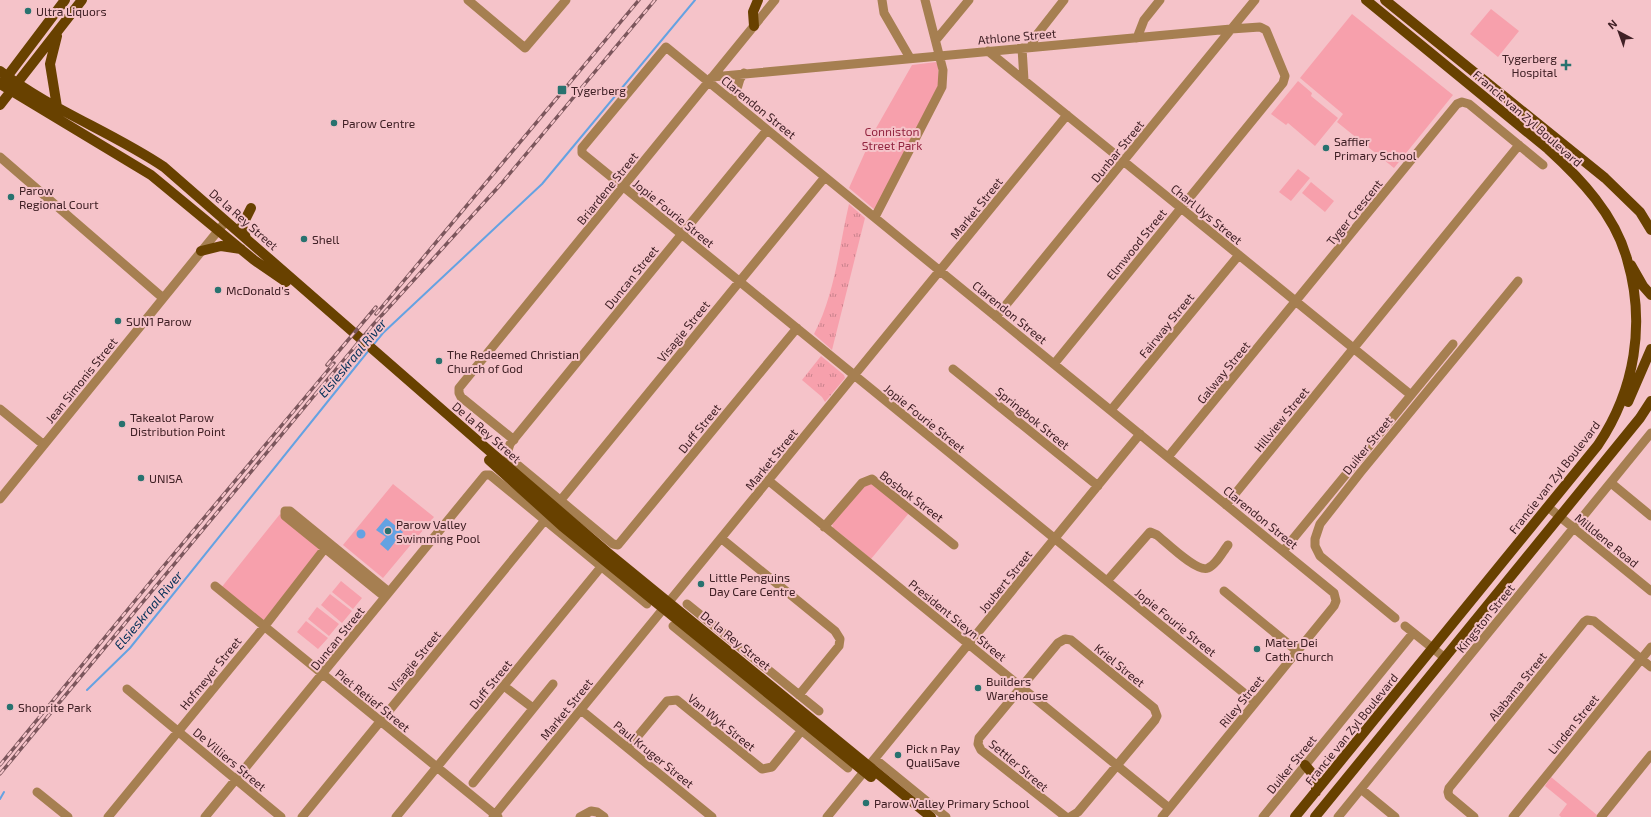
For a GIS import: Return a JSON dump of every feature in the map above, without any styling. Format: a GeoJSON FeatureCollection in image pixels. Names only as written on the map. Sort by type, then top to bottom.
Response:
{"type":"FeatureCollection","features":[{"type":"Feature","properties":{"kind":"main road"},"geometry":{"type":"LineString","coordinates":[[14,87],[2,80],[65,0]]}},
{"type":"Feature","properties":{"kind":"main road"},"geometry":{"type":"LineString","coordinates":[[0,105],[82,0]]}},
{"type":"Feature","properties":{"kind":"main road"},"geometry":{"type":"LineString","coordinates":[[754,26],[752,12],[758,0]]}},
{"type":"Feature","properties":{"kind":"main road","name":"Francie van Zyl Boulevard"},"geometry":{"type":"LineString","coordinates":[[1295,817],[1583,465],[1613,421],[1623,398],[1631,371],[1636,336],[1636,308],[1627,258],[1606,214],[1571,170],[1548,149],[1366,0]]}},
{"type":"Feature","properties":{"kind":"main road","name":"Francie van Zyl Boulevard"},"geometry":{"type":"LineString","coordinates":[[1385,0],[1605,178],[1640,212],[1651,230]]}},
{"type":"Feature","properties":{"kind":"main road"},"geometry":{"type":"LineString","coordinates":[[57,107],[50,61],[54,43],[62,25]]}},
{"type":"Feature","properties":{"kind":"main road","name":"De la Rey Street"},"geometry":{"type":"LineString","coordinates":[[14,87],[57,107],[128,145],[164,167],[272,261],[562,526],[666,605],[870,766],[931,817]]}},
{"type":"Feature","properties":{"kind":"main road","name":"De la Rey Street"},"geometry":{"type":"LineString","coordinates":[[14,87],[151,175],[186,202],[254,260],[280,276],[376,357]]}},
{"type":"Feature","properties":{"kind":"main road"},"geometry":{"type":"LineString","coordinates":[[128,145],[131,155],[164,177],[176,188],[186,202]]}},
{"type":"Feature","properties":{"kind":"main road"},"geometry":{"type":"LineString","coordinates":[[246,238],[242,226],[251,208]]}},
{"type":"Feature","properties":{"kind":"main road"},"geometry":{"type":"LineString","coordinates":[[1640,212],[1651,224]]}},
{"type":"Feature","properties":{"kind":"main road"},"geometry":{"type":"LineString","coordinates":[[201,251],[221,246],[241,249]]}},
{"type":"Feature","properties":{"kind":"main road"},"geometry":{"type":"LineString","coordinates":[[1627,258],[1643,286],[1651,295]]}},
{"type":"Feature","properties":{"kind":"main road"},"geometry":{"type":"LineString","coordinates":[[1583,465],[1601,446],[1614,428],[1629,401],[1651,349]]}},
{"type":"Feature","properties":{"kind":"main road"},"geometry":{"type":"LineString","coordinates":[[1315,817],[1640,418],[1651,401]]}},
{"type":"Feature","properties":{"kind":"main road"},"geometry":{"type":"LineString","coordinates":[[1305,765],[1316,778],[1316,792]]}},
{"type":"Feature","properties":{"kind":"main road","name":"De la Rey Street"},"geometry":{"type":"LineString","coordinates":[[870,766],[920,817]]}},
{"type":"Feature","properties":{"kind":"street"},"geometry":{"type":"LineString","coordinates":[[468,0],[525,48],[566,0]]}},
{"type":"Feature","properties":{"kind":"street","name":"Briardene Street"},"geometry":{"type":"LineString","coordinates":[[458,391],[775,0]]}},
{"type":"Feature","properties":{"kind":"street"},"geometry":{"type":"LineString","coordinates":[[882,0],[884,13],[910,58]]}},
{"type":"Feature","properties":{"kind":"street"},"geometry":{"type":"LineString","coordinates":[[875,217],[942,87],[944,75],[925,0]]}},
{"type":"Feature","properties":{"kind":"street"},"geometry":{"type":"LineString","coordinates":[[936,40],[969,0]]}},
{"type":"Feature","properties":{"kind":"street"},"geometry":{"type":"LineString","coordinates":[[1024,80],[1026,48],[1064,0]]}},
{"type":"Feature","properties":{"kind":"street"},"geometry":{"type":"LineString","coordinates":[[1137,38],[1144,20],[1160,0]]}},
{"type":"Feature","properties":{"kind":"street","name":"Dunbar Street"},"geometry":{"type":"LineString","coordinates":[[996,317],[1255,0]]}},
{"type":"Feature","properties":{"kind":"street","name":"Athlone Street"},"geometry":{"type":"LineString","coordinates":[[710,79],[744,73],[1260,27],[1266,30],[1285,76],[1283,83]]}},
{"type":"Feature","properties":{"kind":"street","name":"Clarendon Street"},"geometry":{"type":"LineString","coordinates":[[581,151],[666,47],[710,79],[733,102],[767,130],[1284,551],[1332,591],[1336,598]]}},
{"type":"Feature","properties":{"kind":"street","name":"Charl Uys Street"},"geometry":{"type":"LineString","coordinates":[[988,51],[1411,395]]}},
{"type":"Feature","properties":{"kind":"street"},"geometry":{"type":"LineString","coordinates":[[733,102],[744,73]]}},
{"type":"Feature","properties":{"kind":"street","name":"Elmwood Street"},"geometry":{"type":"LineString","coordinates":[[1054,364],[1283,83]]}},
{"type":"Feature","properties":{"kind":"street","name":"Tyger Crescent"},"geometry":{"type":"LineString","coordinates":[[1296,301],[1457,104],[1464,102],[1469,104],[1543,165]]}},
{"type":"Feature","properties":{"kind":"street","name":"Market Street"},"geometry":{"type":"LineString","coordinates":[[495,816],[1067,115]]}},
{"type":"Feature","properties":{"kind":"street","name":"Duncan Street"},"geometry":{"type":"LineString","coordinates":[[514,440],[767,130]]}},
{"type":"Feature","properties":{"kind":"street"},"geometry":{"type":"LineString","coordinates":[[1354,348],[1519,145]]}},
{"type":"Feature","properties":{"kind":"street","name":"Jopie Fourie Street"},"geometry":{"type":"LineString","coordinates":[[581,151],[854,376],[1255,702]]}},
{"type":"Feature","properties":{"kind":"street"},"geometry":{"type":"LineString","coordinates":[[0,157],[163,298]]}},
{"type":"Feature","properties":{"kind":"street","name":"Visagie Street"},"geometry":{"type":"LineString","coordinates":[[560,501],[825,176]]}},
{"type":"Feature","properties":{"kind":"street","name":"Jean Simonis Street"},"geometry":{"type":"LineString","coordinates":[[0,499],[226,221]]}},
{"type":"Feature","properties":{"kind":"street","name":"Fairway Street"},"geometry":{"type":"LineString","coordinates":[[1111,410],[1239,255]]}},
{"type":"Feature","properties":{"kind":"street","name":"Duiker Street"},"geometry":{"type":"LineString","coordinates":[[1395,618],[1320,556],[1315,546],[1316,532],[1360,473],[1518,281]]}},
{"type":"Feature","properties":{"kind":"street","name":"Galway Street"},"geometry":{"type":"LineString","coordinates":[[1168,457],[1296,301]]}},
{"type":"Feature","properties":{"kind":"street","name":"Duff Street"},"geometry":{"type":"LineString","coordinates":[[620,544],[797,328]]}},
{"type":"Feature","properties":{"kind":"street"},"geometry":{"type":"LineString","coordinates":[[1284,551],[1453,344]]}},
{"type":"Feature","properties":{"kind":"street","name":"Hillview Street"},"geometry":{"type":"LineString","coordinates":[[1226,505],[1354,348]]}},
{"type":"Feature","properties":{"kind":"street","name":"Springbok Street"},"geometry":{"type":"LineString","coordinates":[[953,368],[1098,486]]}},
{"type":"Feature","properties":{"kind":"street","name":"De la Rey Street"},"geometry":{"type":"LineString","coordinates":[[458,391],[461,397],[514,440],[508,450],[510,459],[613,544],[620,544]]}},
{"type":"Feature","properties":{"kind":"street"},"geometry":{"type":"LineString","coordinates":[[0,409],[44,445]]}},
{"type":"Feature","properties":{"kind":"street","name":"Kingston Street"},"geometry":{"type":"LineString","coordinates":[[1338,817],[1651,433]]}},
{"type":"Feature","properties":{"kind":"street","name":"Joubert Street"},"geometry":{"type":"LineString","coordinates":[[827,817],[1140,434]]}},
{"type":"Feature","properties":{"kind":"street","name":"Duncan Street"},"geometry":{"type":"LineString","coordinates":[[205,817],[487,475],[490,475],[545,520]]}},
{"type":"Feature","properties":{"kind":"street","name":"Bosbok Street"},"geometry":{"type":"LineString","coordinates":[[824,527],[862,483],[872,479],[954,545]]}},
{"type":"Feature","properties":{"kind":"street","name":"President Steyn Street"},"geometry":{"type":"LineString","coordinates":[[769,481],[1169,808]]}},
{"type":"Feature","properties":{"kind":"street"},"geometry":{"type":"LineString","coordinates":[[1611,483],[1651,516]]}},
{"type":"Feature","properties":{"kind":"street","name":"Milldene Road"},"geometry":{"type":"LineString","coordinates":[[1548,508],[1651,591]]}},
{"type":"Feature","properties":{"kind":"street"},"geometry":{"type":"LineString","coordinates":[[545,520],[646,604]]}},
{"type":"Feature","properties":{"kind":"street","name":"Visagie Street"},"geometry":{"type":"LineString","coordinates":[[302,817],[545,520]]}},
{"type":"Feature","properties":{"kind":"street"},"geometry":{"type":"LineString","coordinates":[[1107,581],[1150,532],[1157,535],[1193,565],[1203,568],[1211,566],[1228,545]]}},
{"type":"Feature","properties":{"kind":"street"},"geometry":{"type":"LineString","coordinates":[[722,539],[835,631],[840,638],[839,646],[799,696]]}},
{"type":"Feature","properties":{"kind":"street","name":"Hofmeyer Street"},"geometry":{"type":"LineString","coordinates":[[108,817],[264,627],[327,545],[387,595]]}},
{"type":"Feature","properties":{"kind":"street","name":"Duff Street"},"geometry":{"type":"LineString","coordinates":[[396,817],[601,567]]}},
{"type":"Feature","properties":{"kind":"street","name":"Piet Retief Street"},"geometry":{"type":"LineString","coordinates":[[215,586],[495,816]]}},
{"type":"Feature","properties":{"kind":"street"},"geometry":{"type":"LineString","coordinates":[[1224,591],[1298,651]]}},
{"type":"Feature","properties":{"kind":"street","name":"Riley Street"},"geometry":{"type":"LineString","coordinates":[[1162,817],[1334,606],[1336,598]]}},
{"type":"Feature","properties":{"kind":"street","name":"De la Rey Street"},"geometry":{"type":"LineString","coordinates":[[687,604],[819,711]]}},
{"type":"Feature","properties":{"kind":"street","name":"Alabama Street"},"geometry":{"type":"LineString","coordinates":[[1474,817],[1449,796],[1449,788],[1584,622],[1587,620],[1594,621],[1651,667]]}},
{"type":"Feature","properties":{"kind":"street"},"geometry":{"type":"LineString","coordinates":[[673,626],[848,768]]}},
{"type":"Feature","properties":{"kind":"street"},"geometry":{"type":"LineString","coordinates":[[1405,626],[1445,658]]}},
{"type":"Feature","properties":{"kind":"street","name":"Duiker Street"},"geometry":{"type":"LineString","coordinates":[[1263,817],[1413,633]]}},
{"type":"Feature","properties":{"kind":"street","name":"Kriel Street"},"geometry":{"type":"LineString","coordinates":[[1021,687],[1060,641],[1069,639],[1083,650],[1156,712],[1155,720],[1117,766]]}},
{"type":"Feature","properties":{"kind":"street","name":"Linden Street"},"geometry":{"type":"LineString","coordinates":[[1513,817],[1651,647]]}},
{"type":"Feature","properties":{"kind":"street"},"geometry":{"type":"LineString","coordinates":[[473,783],[553,684]]}},
{"type":"Feature","properties":{"kind":"street"},"geometry":{"type":"LineString","coordinates":[[504,686],[533,708]]}},
{"type":"Feature","properties":{"kind":"street","name":"Settler Street"},"geometry":{"type":"LineString","coordinates":[[1021,687],[979,738],[978,746],[981,750],[1066,817]]}},
{"type":"Feature","properties":{"kind":"street","name":"De Villiers Street"},"geometry":{"type":"LineString","coordinates":[[127,689],[281,817]]}},
{"type":"Feature","properties":{"kind":"street","name":"Van Wyk Street"},"geometry":{"type":"LineString","coordinates":[[628,748],[667,701],[672,699],[677,700],[762,769],[772,767],[802,730]]}},
{"type":"Feature","properties":{"kind":"street","name":"Paul Kruger Street"},"geometry":{"type":"LineString","coordinates":[[581,710],[712,817]]}},
{"type":"Feature","properties":{"kind":"street"},"geometry":{"type":"LineString","coordinates":[[1600,817],[1651,755]]}},
{"type":"Feature","properties":{"kind":"street","name":"De la Rey Street"},"geometry":{"type":"LineString","coordinates":[[870,766],[946,817]]}},
{"type":"Feature","properties":{"kind":"street"},"geometry":{"type":"LineString","coordinates":[[1070,817],[1078,812],[1117,766]]}},
{"type":"Feature","properties":{"kind":"street"},"geometry":{"type":"LineString","coordinates":[[1361,789],[1396,817]]}},
{"type":"Feature","properties":{"kind":"street"},"geometry":{"type":"LineString","coordinates":[[37,792],[68,817]]}},
{"type":"Feature","properties":{"kind":"street"},"geometry":{"type":"LineString","coordinates":[[580,817],[591,811],[597,812],[604,817]]}},
{"type":"Feature","properties":{"kind":"green space"},"geometry":{"type":"Polygon","coordinates":[[[1491,9],[1519,31],[1498,57],[1470,34],[1491,9]]]}},
{"type":"Feature","properties":{"kind":"green space"},"geometry":{"type":"Polygon","coordinates":[[[1352,14],[1453,95],[1394,168],[1337,122],[1343,114],[1300,78],[1352,14]]]}},
{"type":"Feature","properties":{"kind":"green space","name":"Conniston Street Park"},"geometry":{"type":"Polygon","coordinates":[[[936,62],[938,65],[939,84],[875,210],[849,188],[875,130],[912,65],[936,62]]]}},
{"type":"Feature","properties":{"kind":"green space"},"geometry":{"type":"Polygon","coordinates":[[[1298,81],[1312,93],[1311,96],[1338,118],[1315,146],[1288,123],[1286,125],[1271,114],[1298,81]]]}},
{"type":"Feature","properties":{"kind":"green space"},"geometry":{"type":"Polygon","coordinates":[[[1298,169],[1310,178],[1291,201],[1279,192],[1298,169]]]}},
{"type":"Feature","properties":{"kind":"green space"},"geometry":{"type":"Polygon","coordinates":[[[1311,182],[1334,201],[1325,212],[1302,193],[1311,182]]]}},
{"type":"Feature","properties":{"kind":"green space"},"geometry":{"type":"Polygon","coordinates":[[[849,204],[865,218],[832,350],[814,334],[832,287],[849,204]]]}},
{"type":"Feature","properties":{"kind":"green space"},"geometry":{"type":"Polygon","coordinates":[[[821,356],[844,375],[845,378],[825,402],[822,397],[802,380],[821,356]]]}},
{"type":"Feature","properties":{"kind":"green space"},"geometry":{"type":"Polygon","coordinates":[[[871,483],[909,513],[871,559],[835,529],[833,529],[832,523],[863,485],[871,483]]]}},
{"type":"Feature","properties":{"kind":"green space","name":"Parow Valley Swimming Pool"},"geometry":{"type":"Polygon","coordinates":[[[393,484],[434,517],[383,578],[343,545],[393,484]]]}},
{"type":"Feature","properties":{"kind":"green space"},"geometry":{"type":"Polygon","coordinates":[[[280,514],[320,548],[263,622],[221,588],[280,514]]]}},
{"type":"Feature","properties":{"kind":"green space"},"geometry":{"type":"Polygon","coordinates":[[[341,581],[362,598],[353,609],[332,592],[341,581]]]}},
{"type":"Feature","properties":{"kind":"green space"},"geometry":{"type":"Polygon","coordinates":[[[330,594],[352,611],[342,623],[321,605],[330,594]]]}},
{"type":"Feature","properties":{"kind":"green space"},"geometry":{"type":"Polygon","coordinates":[[[317,607],[339,624],[329,636],[308,619],[317,607]]]}},
{"type":"Feature","properties":{"kind":"green space"},"geometry":{"type":"Polygon","coordinates":[[[306,621],[328,638],[318,649],[297,632],[306,621]]]}},
{"type":"Feature","properties":{"kind":"green space"},"geometry":{"type":"Polygon","coordinates":[[[1551,777],[1597,815],[1596,817],[1561,817],[1559,815],[1567,804],[1545,786],[1551,777]]]}},
{"type":"Feature","properties":{"kind":"water"},"geometry":{"type":"Polygon","coordinates":[[[386,518],[403,532],[388,551],[380,544],[386,537],[376,530],[386,518]]]}},
{"type":"Feature","properties":{"kind":"water"},"geometry":{"type":"Polygon","coordinates":[[[361,529],[366,534],[361,539],[356,534],[361,529]]]}},
{"type":"Feature","properties":{"kind":"waterway","name":"Elsieskraal River"},"geometry":{"type":"LineString","coordinates":[[373,345],[383,333],[542,184],[695,0]]}},
{"type":"Feature","properties":{"kind":"waterway","name":"Elsieskraal River"},"geometry":{"type":"LineString","coordinates":[[87,690],[130,648],[369,350]]}},
{"type":"Feature","properties":{"kind":"waterway","name":"Elsieskraal River"},"geometry":{"type":"LineString","coordinates":[[0,799],[4,792]]}},
{"type":"Feature","properties":{"kind":"railway"},"geometry":{"type":"LineString","coordinates":[[376,314],[639,0]]}},
{"type":"Feature","properties":{"kind":"railway"},"geometry":{"type":"LineString","coordinates":[[0,774],[372,326],[501,184],[655,0]]}},
{"type":"Feature","properties":{"kind":"railway"},"geometry":{"type":"LineString","coordinates":[[327,365],[376,307]]}},
{"type":"Feature","properties":{"kind":"railway"},"geometry":{"type":"LineString","coordinates":[[0,765],[157,574],[334,363]]}},
{"type":"Feature","properties":{"kind":"place","name":"Ultra Liquors"},"geometry":{"type":"Point","coordinates":[28,11]}},
{"type":"Feature","properties":{"kind":"place","name":"Tygerberg Hospital"},"geometry":{"type":"Point","coordinates":[1566,65]}},
{"type":"Feature","properties":{"kind":"place","name":"Tygerberg"},"geometry":{"type":"Point","coordinates":[562,90]}},
{"type":"Feature","properties":{"kind":"place","name":"Parow Centre"},"geometry":{"type":"Point","coordinates":[334,123]}},
{"type":"Feature","properties":{"kind":"place","name":"Saffier Primary School"},"geometry":{"type":"Point","coordinates":[1326,148]}},
{"type":"Feature","properties":{"kind":"place","name":"Parow Regional Court"},"geometry":{"type":"Point","coordinates":[11,197]}},
{"type":"Feature","properties":{"kind":"place","name":"Shell"},"geometry":{"type":"Point","coordinates":[304,239]}},
{"type":"Feature","properties":{"kind":"place","name":"McDonald's"},"geometry":{"type":"Point","coordinates":[218,290]}},
{"type":"Feature","properties":{"kind":"place","name":"SUN1 Parow"},"geometry":{"type":"Point","coordinates":[118,321]}},
{"type":"Feature","properties":{"kind":"place","name":"The Redeemed Christian Church of God"},"geometry":{"type":"Point","coordinates":[439,361]}},
{"type":"Feature","properties":{"kind":"place","name":"Takealot Parow Distribution Point"},"geometry":{"type":"Point","coordinates":[122,424]}},
{"type":"Feature","properties":{"kind":"place","name":"UNISA"},"geometry":{"type":"Point","coordinates":[141,478]}},
{"type":"Feature","properties":{"kind":"place","name":"Parow Valley Swimming Pool"},"geometry":{"type":"Point","coordinates":[388,531]}},
{"type":"Feature","properties":{"kind":"place","name":"Little Penguins Day Care Centre"},"geometry":{"type":"Point","coordinates":[701,584]}},
{"type":"Feature","properties":{"kind":"place","name":"Mater Dei Cath. Church"},"geometry":{"type":"Point","coordinates":[1257,649]}},
{"type":"Feature","properties":{"kind":"place","name":"Builders Warehouse"},"geometry":{"type":"Point","coordinates":[978,688]}},
{"type":"Feature","properties":{"kind":"place","name":"Shoprite Park"},"geometry":{"type":"Point","coordinates":[10,707]}},
{"type":"Feature","properties":{"kind":"place","name":"Pick n Pay QualiSave"},"geometry":{"type":"Point","coordinates":[898,755]}},
{"type":"Feature","properties":{"kind":"place","name":"Parow Valley Primary School"},"geometry":{"type":"Point","coordinates":[866,803]}}]}
